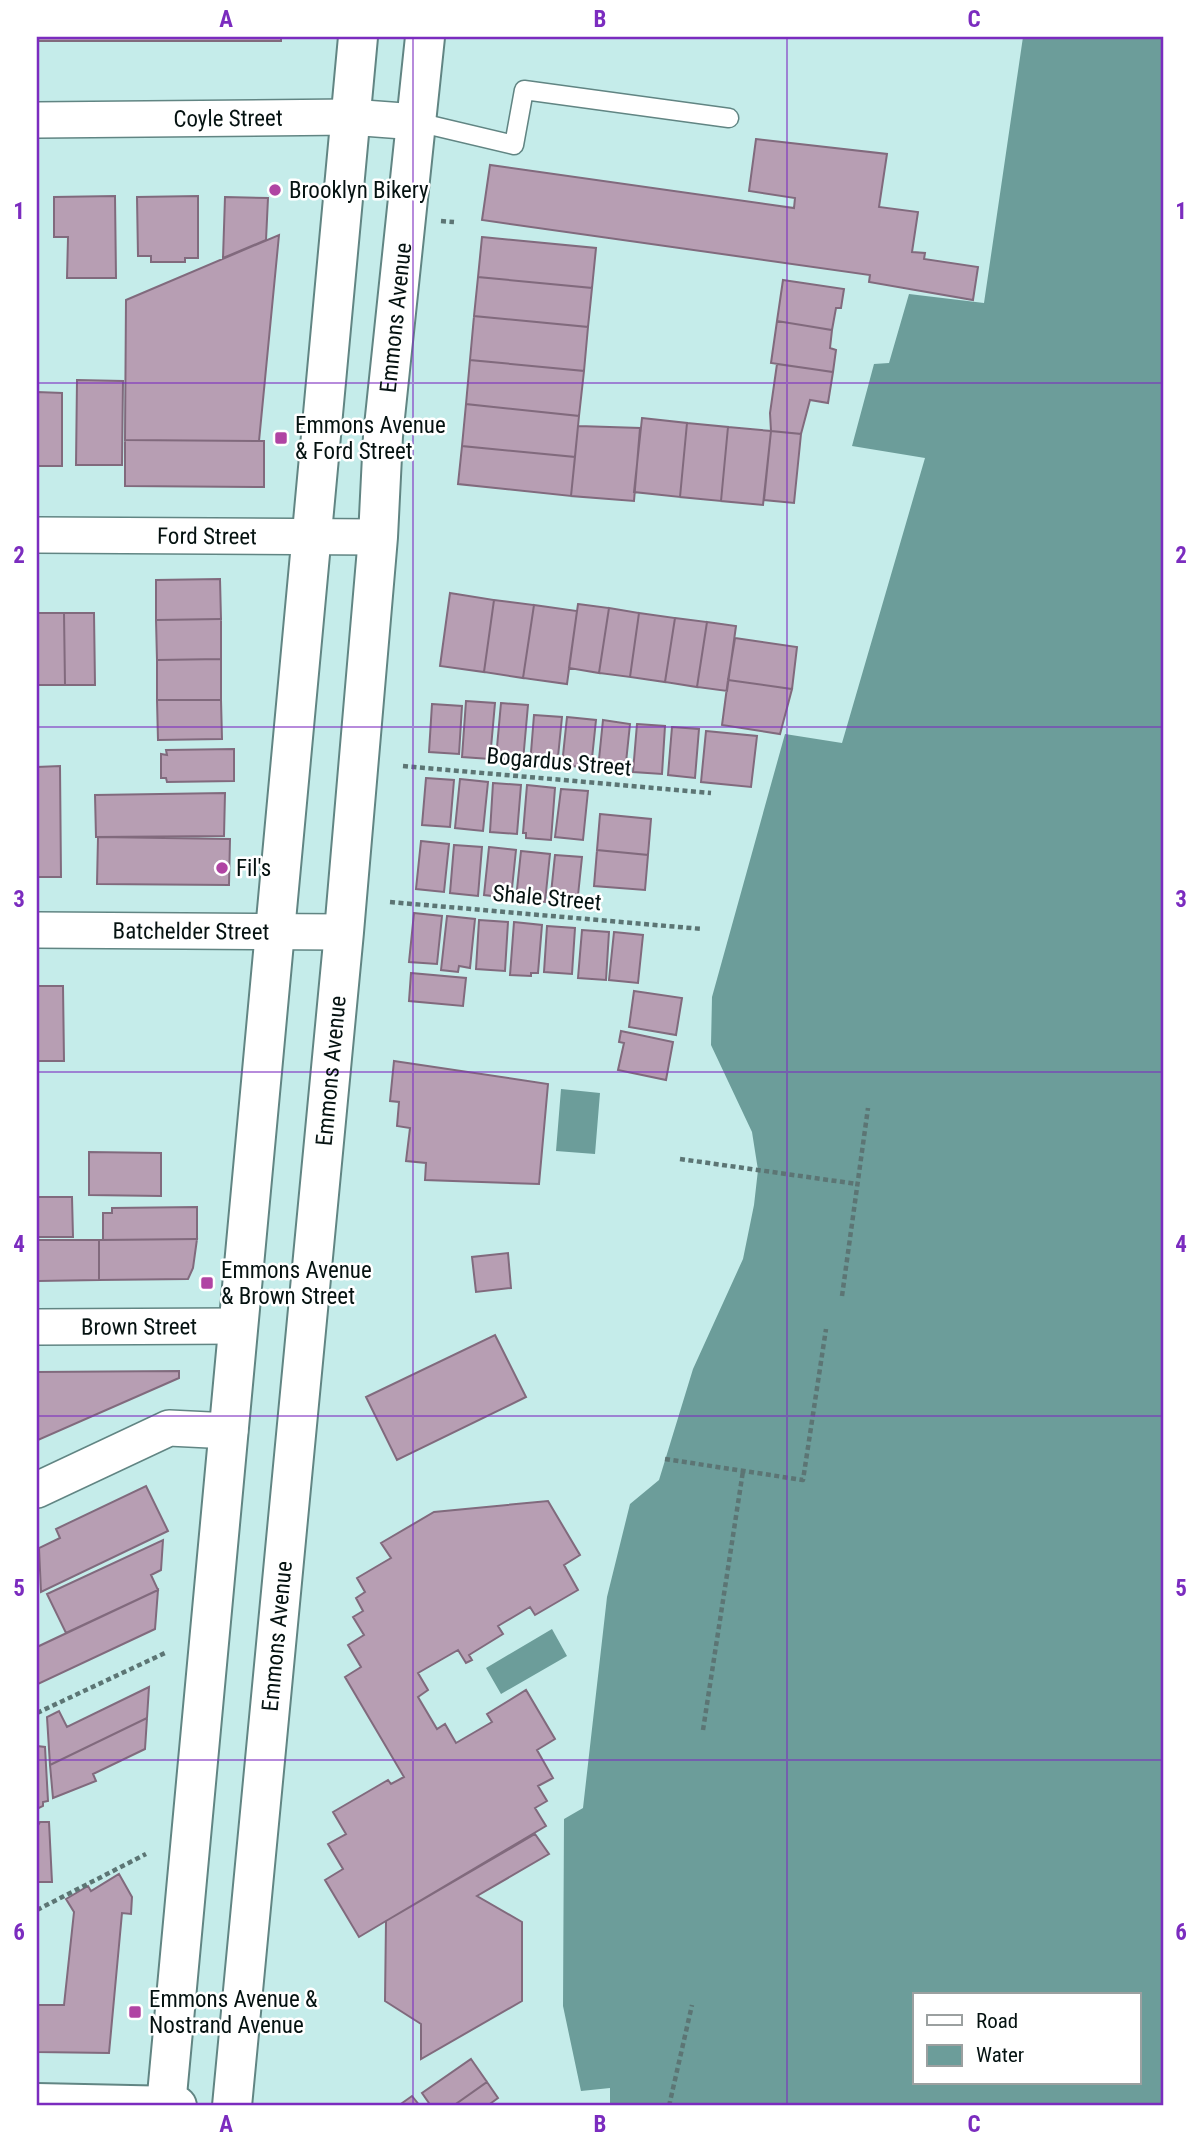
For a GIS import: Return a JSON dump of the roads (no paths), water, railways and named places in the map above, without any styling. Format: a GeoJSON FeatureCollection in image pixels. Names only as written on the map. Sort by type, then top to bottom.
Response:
{"type":"FeatureCollection","features":[{"type":"Feature","properties":{"kind":"main road"},"geometry":{"type":"LineString","coordinates":[[166,2106],[358,37]]}},
{"type":"Feature","properties":{"kind":"main road","name":"Emmons Avenue"},"geometry":{"type":"LineString","coordinates":[[232,2106],[344,932],[378,537],[383,436],[425,37]]}},
{"type":"Feature","properties":{"kind":"main road"},"geometry":{"type":"LineString","coordinates":[[37,2103],[177,2106]]}},
{"type":"Feature","properties":{"kind":"street","name":"Coyle Street"},"geometry":{"type":"LineString","coordinates":[[37,120],[350,117],[417,122]]}},
{"type":"Feature","properties":{"kind":"street","name":"Ford Street"},"geometry":{"type":"LineString","coordinates":[[37,535],[378,537]]}},
{"type":"Feature","properties":{"kind":"street","name":"Batchelder Street"},"geometry":{"type":"LineString","coordinates":[[37,930],[344,932]]}},
{"type":"Feature","properties":{"kind":"street","name":"Brown Street"},"geometry":{"type":"LineString","coordinates":[[37,1327],[239,1326]]}},
{"type":"Feature","properties":{"kind":"street"},"geometry":{"type":"LineString","coordinates":[[37,1490],[169,1428],[230,1431]]}},
{"type":"Feature","properties":{"kind":"lane"},"geometry":{"type":"LineString","coordinates":[[417,122],[514,145],[524,90],[729,118]]}},
{"type":"Feature","properties":{"kind":"water"},"geometry":{"type":"Polygon","coordinates":[[[1023,37],[1163,37],[1163,2106],[610,2106],[610,2088],[581,2091],[563,2006],[564,1819],[583,1808],[607,1597],[630,1504],[659,1480],[693,1369],[743,1259],[754,1205],[758,1170],[752,1132],[711,1045],[712,997],[785,734],[842,743],[925,458],[852,446],[874,364],[889,363],[909,294],[984,303],[1023,37]]]}},
{"type":"Feature","properties":{"kind":"water"},"geometry":{"type":"Polygon","coordinates":[[[561,1089],[600,1093],[595,1154],[556,1151],[561,1089]]]}},
{"type":"Feature","properties":{"kind":"water"},"geometry":{"type":"Polygon","coordinates":[[[552,1629],[567,1656],[501,1694],[486,1668],[552,1629]]]}},
{"type":"Feature","properties":{"kind":"place","name":"Brooklyn Bikery"},"geometry":{"type":"Point","coordinates":[275,190]}},
{"type":"Feature","properties":{"kind":"place","name":"Emmons Avenue & Ford Street"},"geometry":{"type":"Point","coordinates":[281,438]}},
{"type":"Feature","properties":{"kind":"place","name":"Fil's"},"geometry":{"type":"Point","coordinates":[222,868]}},
{"type":"Feature","properties":{"kind":"place","name":"Emmons Avenue & Brown Street"},"geometry":{"type":"Point","coordinates":[207,1283]}},
{"type":"Feature","properties":{"kind":"place","name":"Emmons Avenue & Nostrand Avenue"},"geometry":{"type":"Point","coordinates":[135,2012]}}]}
